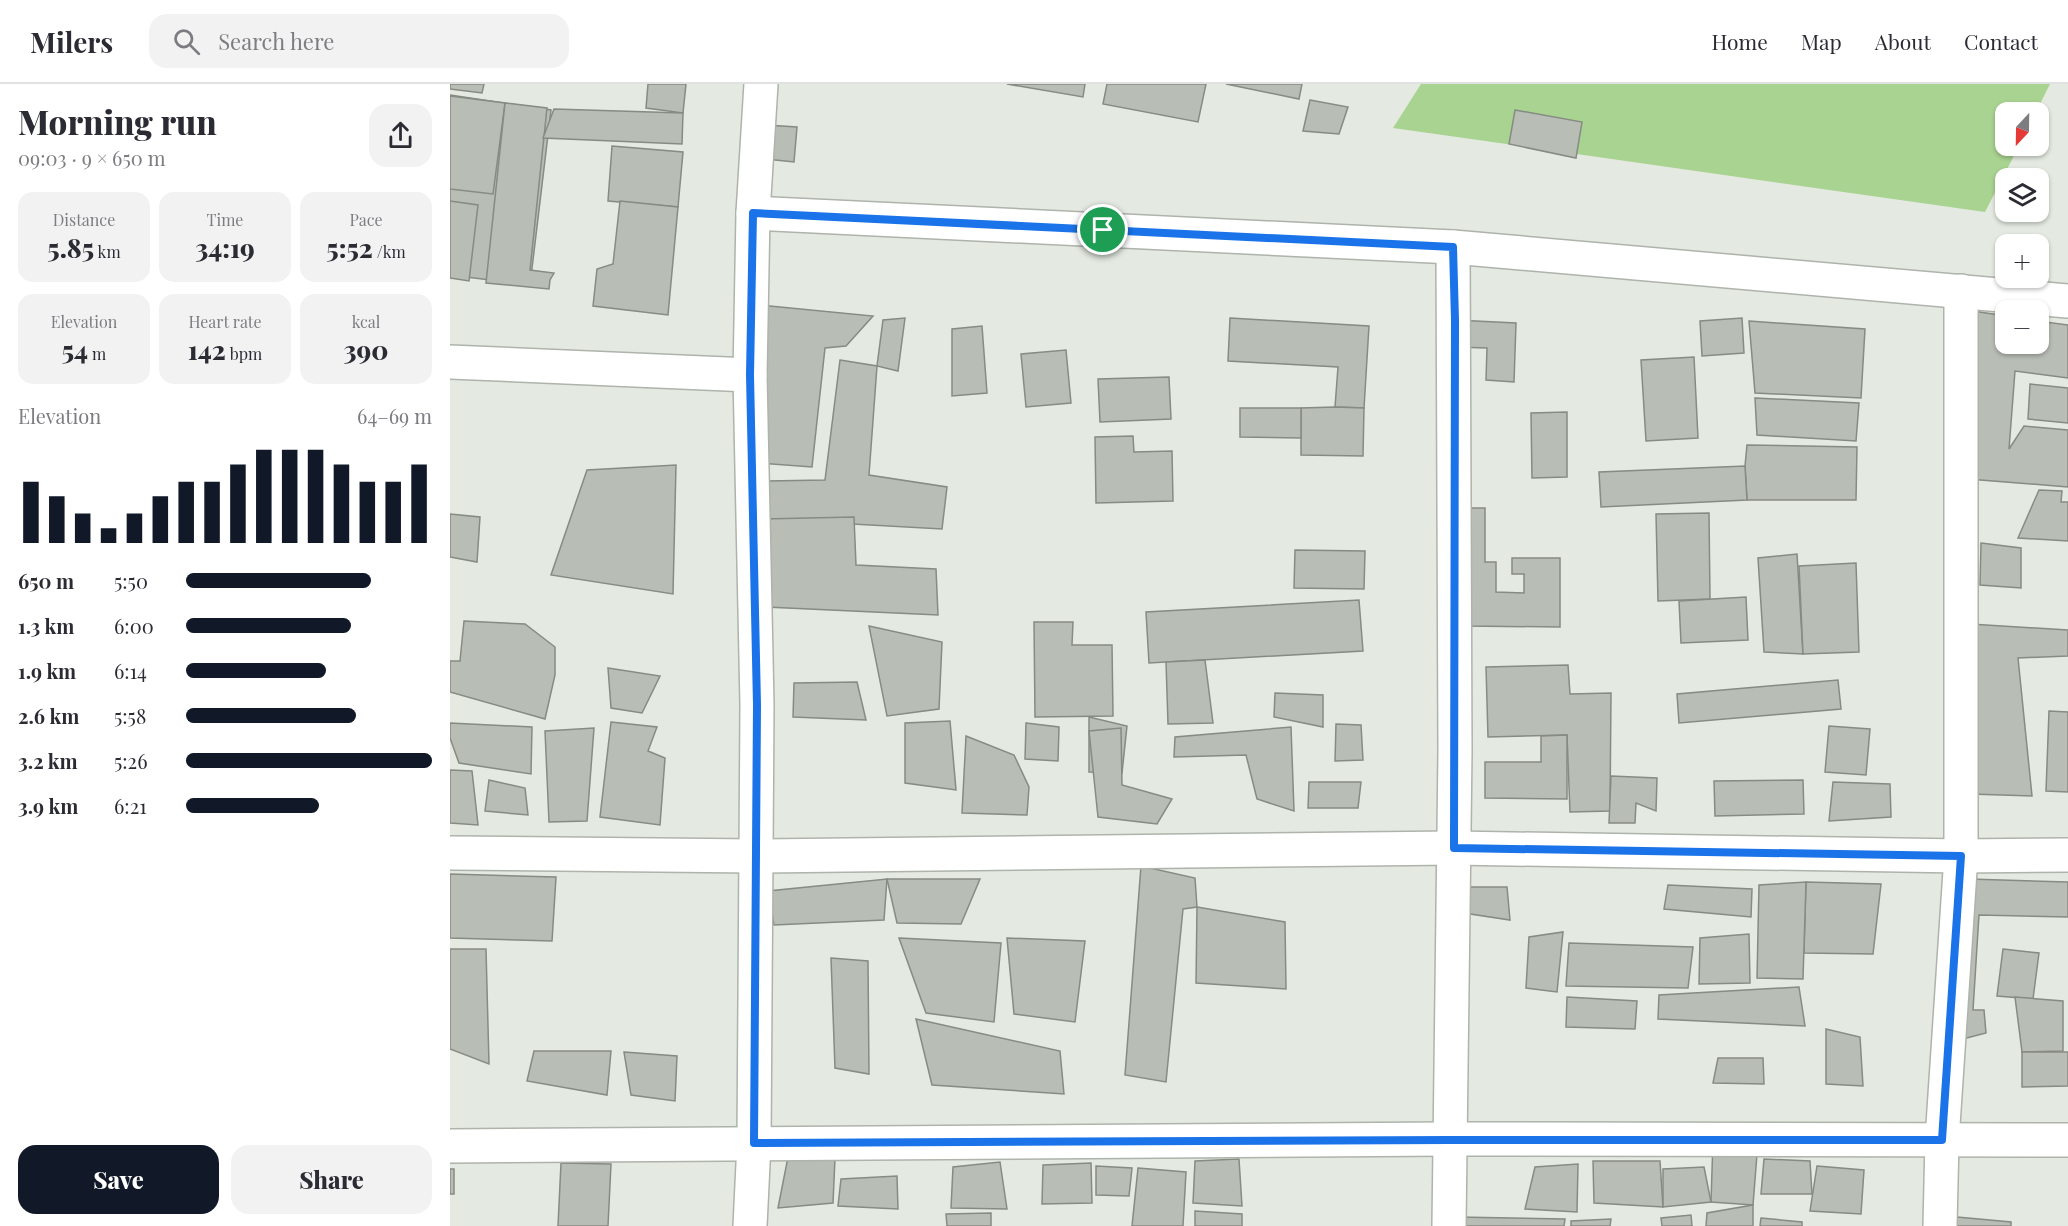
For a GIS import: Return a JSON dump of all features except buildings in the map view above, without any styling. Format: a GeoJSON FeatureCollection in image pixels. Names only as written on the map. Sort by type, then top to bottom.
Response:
{"type":"FeatureCollection","features":[{"type":"Feature","properties":{"kind":"street"},"geometry":{"type":"LineString","coordinates":[[750,1226],[754,1143],[756,693],[750,375],[753,213],[761,84]]}},
{"type":"Feature","properties":{"kind":"street"},"geometry":{"type":"LineString","coordinates":[[753,213],[1453,247],[2068,301]]}},
{"type":"Feature","properties":{"kind":"street"},"geometry":{"type":"LineString","coordinates":[[1449,1226],[1454,848],[1455,320],[1453,247]]}},
{"type":"Feature","properties":{"kind":"street"},"geometry":{"type":"LineString","coordinates":[[1940,1226],[1942,1140],[1961,856],[1961,291]]}},
{"type":"Feature","properties":{"kind":"street"},"geometry":{"type":"LineString","coordinates":[[450,362],[750,375]]}},
{"type":"Feature","properties":{"kind":"street"},"geometry":{"type":"LineString","coordinates":[[450,853],[756,856],[1454,848],[1961,856],[2068,855]]}},
{"type":"Feature","properties":{"kind":"street"},"geometry":{"type":"LineString","coordinates":[[450,1146],[1449,1140],[2068,1140]]}},
{"type":"Feature","properties":{"kind":"green space"},"geometry":{"type":"Polygon","coordinates":[[[1421,84],[2050,84],[2041,102],[1995,102],[1995,156],[2014,156],[2008,168],[1995,168],[1995,193],[1985,212],[1393,128],[1421,84]]]}},
{"type":"Feature","properties":{"kind":"route"},"geometry":{"type":"LineString","coordinates":[[753,213],[1103,230],[1453,247],[1455,320],[1454,848],[1961,856],[1942,1140],[754,1143],[757,705],[750,375],[753,213]]}}]}
